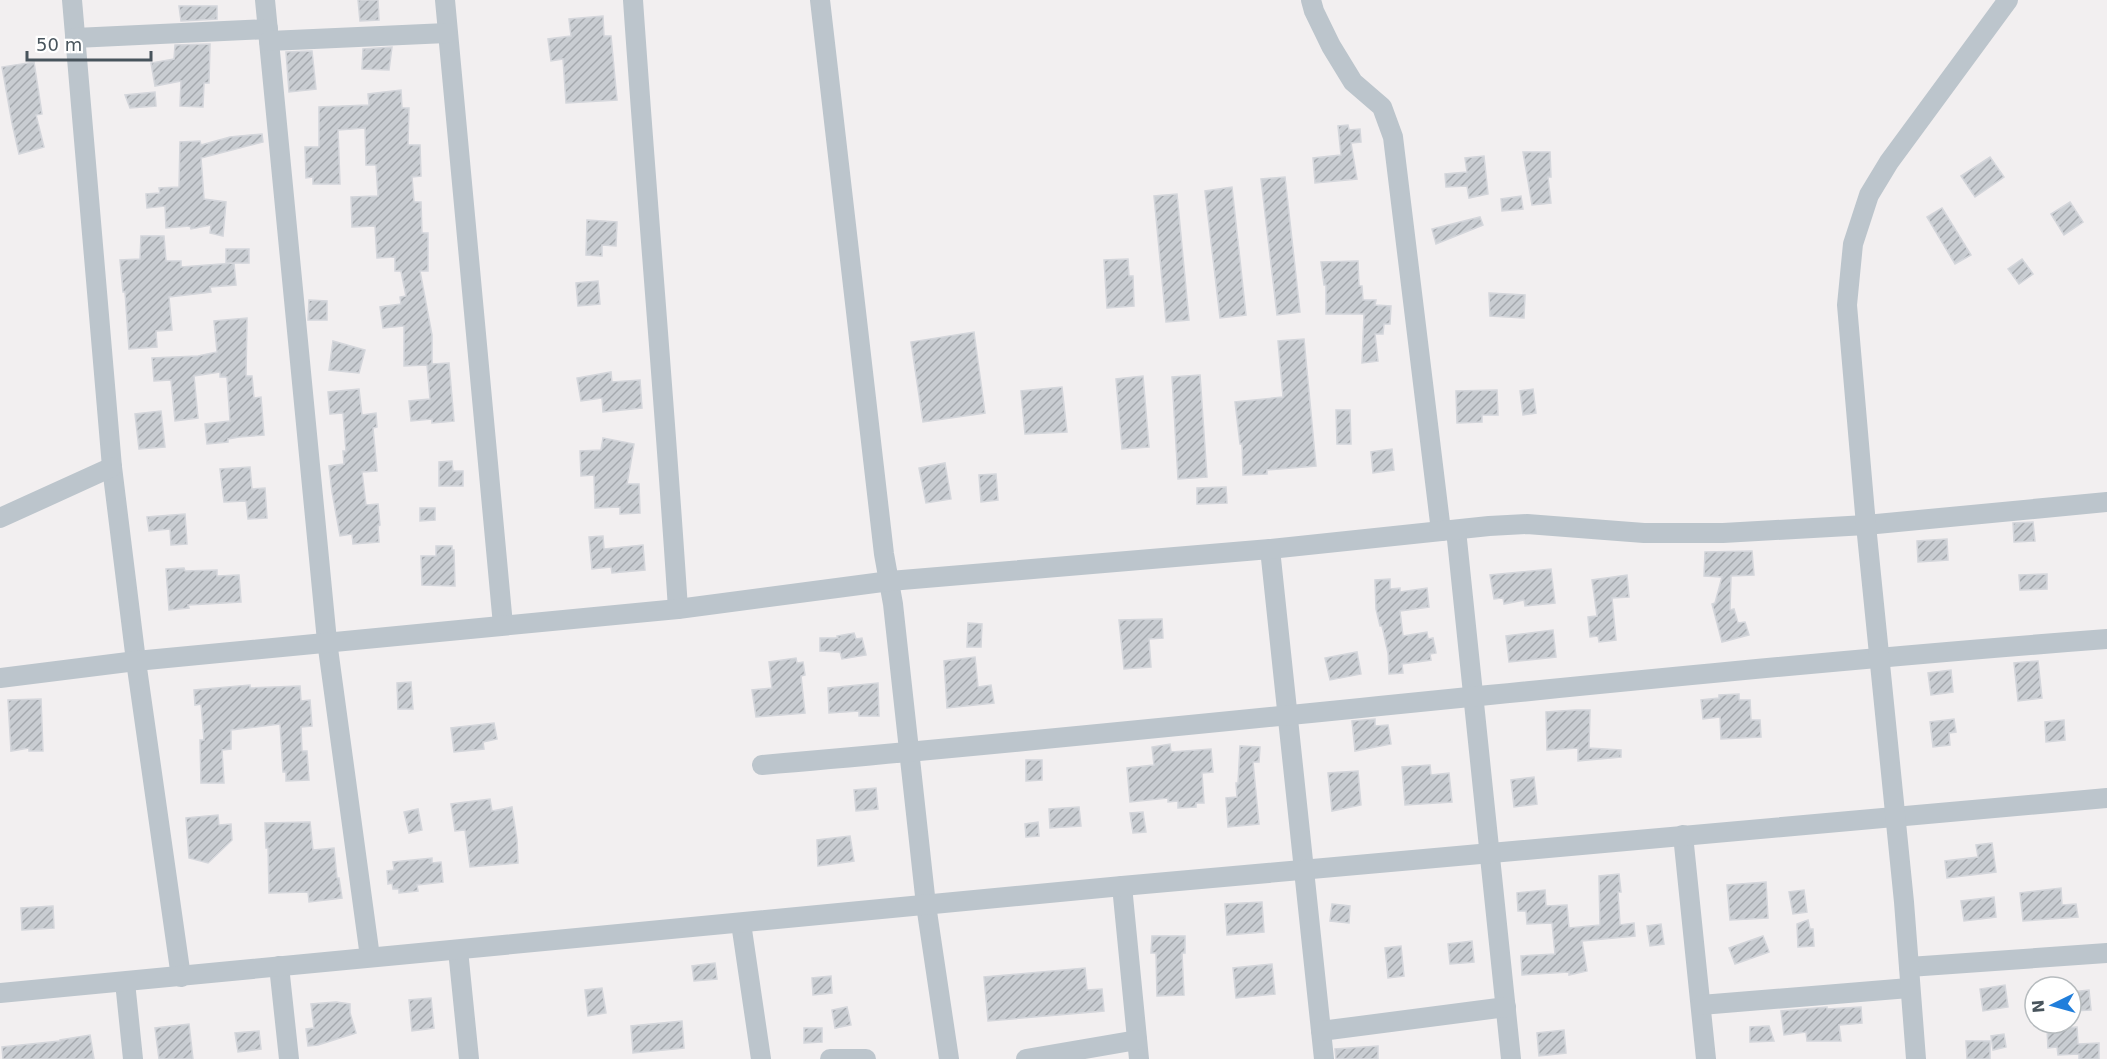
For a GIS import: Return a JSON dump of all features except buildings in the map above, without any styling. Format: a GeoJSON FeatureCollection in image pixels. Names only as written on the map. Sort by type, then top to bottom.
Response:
{"type":"FeatureCollection","features":[{"type":"Feature","properties":{"kind":"street"},"geometry":{"type":"LineString","coordinates":[[72,0],[112,467],[136,661],[181,977]]}},
{"type":"Feature","properties":{"kind":"street"},"geometry":{"type":"LineString","coordinates":[[265,0],[327,641],[370,957]]}},
{"type":"Feature","properties":{"kind":"street"},"geometry":{"type":"LineString","coordinates":[[445,0],[503,625]]}},
{"type":"Feature","properties":{"kind":"street"},"geometry":{"type":"LineString","coordinates":[[633,0],[650,242],[663,375],[678,609]]}},
{"type":"Feature","properties":{"kind":"street"},"geometry":{"type":"LineString","coordinates":[[820,0],[884,554],[890,581],[926,905],[949,1059]]}},
{"type":"Feature","properties":{"kind":"street"},"geometry":{"type":"LineString","coordinates":[[1311,0],[1331,46],[1353,82],[1382,107],[1393,137],[1473,698],[1511,1059]]}},
{"type":"Feature","properties":{"kind":"street"},"geometry":{"type":"LineString","coordinates":[[1916,1059],[1847,305],[1853,244],[1869,195],[1889,162],[2008,0]]}},
{"type":"Feature","properties":{"kind":"street"},"geometry":{"type":"LineString","coordinates":[[75,38],[447,33]]}},
{"type":"Feature","properties":{"kind":"street"},"geometry":{"type":"LineString","coordinates":[[0,519],[112,467]]}},
{"type":"Feature","properties":{"kind":"street"},"geometry":{"type":"LineString","coordinates":[[0,678],[327,641],[678,609],[890,581],[1270,549],[1527,524],[1644,533],[1723,534],[1866,525],[2107,502]]}},
{"type":"Feature","properties":{"kind":"street"},"geometry":{"type":"LineString","coordinates":[[1270,549],[1324,1059]]}},
{"type":"Feature","properties":{"kind":"street"},"geometry":{"type":"LineString","coordinates":[[762,765],[1880,657],[2107,639]]}},
{"type":"Feature","properties":{"kind":"street"},"geometry":{"type":"LineString","coordinates":[[0,993],[1122,886],[2107,798]]}},
{"type":"Feature","properties":{"kind":"street"},"geometry":{"type":"LineString","coordinates":[[1683,835],[1706,1059]]}},
{"type":"Feature","properties":{"kind":"street"},"geometry":{"type":"LineString","coordinates":[[1026,1059],[1069,1050],[1138,1049],[1122,886]]}},
{"type":"Feature","properties":{"kind":"street"},"geometry":{"type":"LineString","coordinates":[[741,923],[761,1059]]}},
{"type":"Feature","properties":{"kind":"street"},"geometry":{"type":"LineString","coordinates":[[458,950],[470,1059]]}},
{"type":"Feature","properties":{"kind":"street"},"geometry":{"type":"LineString","coordinates":[[1909,967],[2107,953]]}},
{"type":"Feature","properties":{"kind":"street"},"geometry":{"type":"LineString","coordinates":[[279,966],[290,1059]]}},
{"type":"Feature","properties":{"kind":"street"},"geometry":{"type":"LineString","coordinates":[[124,982],[132,1059]]}},
{"type":"Feature","properties":{"kind":"street"},"geometry":{"type":"LineString","coordinates":[[1701,1005],[1909,988]]}},
{"type":"Feature","properties":{"kind":"street"},"geometry":{"type":"LineString","coordinates":[[1321,1031],[1506,1007]]}},
{"type":"Feature","properties":{"kind":"street"},"geometry":{"type":"LineString","coordinates":[[830,1059],[866,1059]]}}]}
